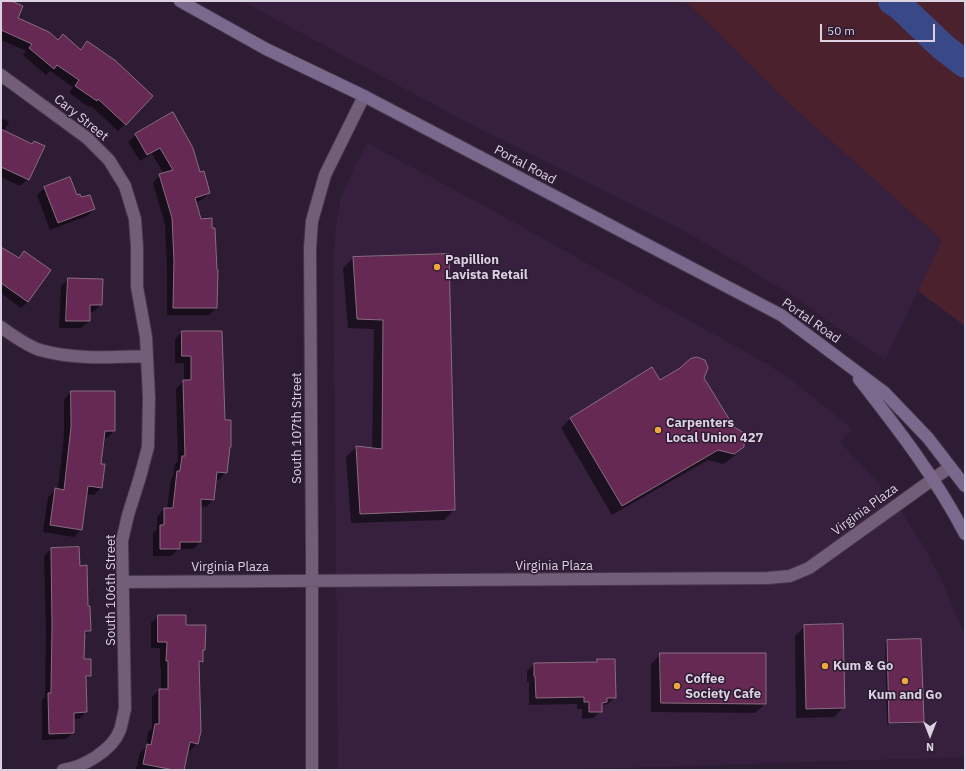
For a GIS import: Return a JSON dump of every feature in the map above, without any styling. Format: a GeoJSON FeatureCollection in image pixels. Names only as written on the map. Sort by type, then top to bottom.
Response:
{"type":"FeatureCollection","features":[{"type":"Feature","properties":{"kind":"main road","name":"Portal Road"},"geometry":{"type":"LineString","coordinates":[[180,1],[266,49],[364,96],[781,315],[884,392],[928,438],[965,486]]}},
{"type":"Feature","properties":{"kind":"main road","name":"Portal Road"},"geometry":{"type":"LineString","coordinates":[[850,367],[904,436],[954,512],[965,534]]}},
{"type":"Feature","properties":{"kind":"street","name":"Cary Street"},"geometry":{"type":"LineString","coordinates":[[1,75],[87,138],[109,160],[125,186],[135,219]]}},
{"type":"Feature","properties":{"kind":"street","name":"South 107th Street"},"geometry":{"type":"LineString","coordinates":[[312,770],[310,248],[312,221],[325,175],[364,96]]}},
{"type":"Feature","properties":{"kind":"street","name":"South 106th Street"},"geometry":{"type":"LineString","coordinates":[[63,770],[72,769],[91,760],[110,745],[119,732],[125,709],[124,582],[122,541],[148,447],[149,398],[146,337],[136,287],[137,247],[135,219]]}},
{"type":"Feature","properties":{"kind":"street"},"geometry":{"type":"LineString","coordinates":[[1,327],[39,350],[73,356],[147,356]]}},
{"type":"Feature","properties":{"kind":"street","name":"Virginia Plaza"},"geometry":{"type":"LineString","coordinates":[[124,582],[760,578],[790,576],[809,568],[950,467]]}},
{"type":"Feature","properties":{"kind":"shaded area"},"geometry":{"type":"Polygon","coordinates":[[[242,1],[685,1],[792,106],[942,240],[885,360],[785,291],[683,230],[470,124],[242,1]]]}},
{"type":"Feature","properties":{"kind":"shaded area"},"geometry":{"type":"Polygon","coordinates":[[[685,1],[965,1],[965,326],[918,291],[942,240],[792,106],[685,1]]]}},
{"type":"Feature","properties":{"kind":"shaded area"},"geometry":{"type":"Polygon","coordinates":[[[367,143],[490,209],[767,364],[797,384],[852,429],[840,442],[899,508],[923,545],[943,583],[965,638],[965,757],[559,770],[338,770],[333,258],[341,198],[367,143]]]}},
{"type":"Feature","properties":{"kind":"building"},"geometry":{"type":"Polygon","coordinates":[[[1,1],[11,1],[23,6],[18,18],[49,32],[58,40],[63,34],[81,50],[87,41],[116,61],[153,96],[126,125],[98,99],[97,101],[75,86],[79,80],[57,65],[54,69],[29,48],[32,44],[1,30],[1,1]]]}},
{"type":"Feature","properties":{"kind":"building"},"geometry":{"type":"Polygon","coordinates":[[[173,112],[193,148],[200,172],[204,171],[210,193],[195,198],[201,219],[212,218],[212,228],[215,228],[218,270],[217,308],[173,308],[174,261],[172,218],[159,174],[173,170],[160,148],[147,155],[135,134],[173,112]]]}},
{"type":"Feature","properties":{"kind":"building"},"geometry":{"type":"Polygon","coordinates":[[[1,129],[32,144],[34,141],[45,146],[29,180],[1,167],[1,129]]]}},
{"type":"Feature","properties":{"kind":"building"},"geometry":{"type":"Polygon","coordinates":[[[70,177],[77,195],[80,194],[81,197],[90,195],[95,209],[58,223],[44,187],[70,177]]]}},
{"type":"Feature","properties":{"kind":"building"},"geometry":{"type":"Polygon","coordinates":[[[1,247],[19,258],[24,251],[51,270],[28,302],[1,283],[1,247]]]}},
{"type":"Feature","properties":{"kind":"building"},"geometry":{"type":"Polygon","coordinates":[[[449,254],[455,510],[360,514],[356,446],[382,449],[383,320],[357,319],[353,257],[449,254]]]}},
{"type":"Feature","properties":{"kind":"building"},"geometry":{"type":"Polygon","coordinates":[[[68,278],[103,279],[102,305],[90,305],[90,321],[66,321],[68,278]]]}},
{"type":"Feature","properties":{"kind":"building"},"geometry":{"type":"Polygon","coordinates":[[[182,331],[222,331],[225,420],[231,420],[231,447],[227,473],[217,472],[214,500],[201,499],[201,542],[180,542],[180,549],[160,549],[160,525],[164,525],[164,508],[173,508],[177,471],[180,471],[182,456],[185,456],[183,380],[191,380],[191,356],[182,356],[182,331]]]}},
{"type":"Feature","properties":{"kind":"building","name":"Carpenters Local Union 427"},"geometry":{"type":"Polygon","coordinates":[[[697,357],[705,360],[708,368],[704,378],[734,427],[744,433],[744,447],[734,454],[718,450],[622,506],[570,418],[652,367],[660,380],[680,368],[690,359],[697,357]]]}},
{"type":"Feature","properties":{"kind":"building"},"geometry":{"type":"Polygon","coordinates":[[[71,391],[115,391],[115,431],[105,431],[101,464],[105,464],[102,488],[88,486],[82,530],[50,525],[55,488],[64,490],[71,427],[71,391]]]}},
{"type":"Feature","properties":{"kind":"building"},"geometry":{"type":"Polygon","coordinates":[[[79,547],[80,566],[87,565],[88,606],[90,606],[91,631],[85,631],[84,659],[91,659],[91,676],[86,676],[87,712],[74,713],[74,733],[49,734],[48,693],[51,693],[52,625],[51,548],[79,547]]]}},
{"type":"Feature","properties":{"kind":"building"},"geometry":{"type":"Polygon","coordinates":[[[158,615],[186,615],[186,625],[206,625],[203,662],[199,661],[201,731],[198,744],[190,742],[184,770],[174,770],[143,764],[147,744],[151,745],[155,724],[159,724],[159,689],[168,689],[168,661],[166,661],[167,642],[158,642],[158,615]]]}},
{"type":"Feature","properties":{"kind":"building","name":"Kum & Go"},"geometry":{"type":"Polygon","coordinates":[[[843,624],[845,708],[806,709],[804,625],[843,624]]]}},
{"type":"Feature","properties":{"kind":"building","name":"Kum and Go"},"geometry":{"type":"Polygon","coordinates":[[[921,639],[924,722],[889,723],[887,640],[921,639]]]}},
{"type":"Feature","properties":{"kind":"building"},"geometry":{"type":"Polygon","coordinates":[[[660,653],[766,653],[766,704],[661,703],[660,653]]]}},
{"type":"Feature","properties":{"kind":"building"},"geometry":{"type":"Polygon","coordinates":[[[597,659],[615,659],[616,698],[607,698],[607,702],[602,703],[602,712],[589,712],[589,702],[584,702],[584,697],[536,698],[534,663],[597,662],[597,659]]]}},
{"type":"Feature","properties":{"kind":"waterway"},"geometry":{"type":"LineString","coordinates":[[892,1],[899,5],[943,47],[965,64]]}},
{"type":"Feature","properties":{"kind":"place","name":"Papillion Lavista Retail"},"geometry":{"type":"Point","coordinates":[437,267]}},
{"type":"Feature","properties":{"kind":"place","name":"Carpenters Local Union 427"},"geometry":{"type":"Point","coordinates":[658,430]}},
{"type":"Feature","properties":{"kind":"place","name":"Kum & Go"},"geometry":{"type":"Point","coordinates":[825,666]}},
{"type":"Feature","properties":{"kind":"place","name":"Kum and Go"},"geometry":{"type":"Point","coordinates":[905,681]}},
{"type":"Feature","properties":{"kind":"place","name":"Coffee Society Cafe"},"geometry":{"type":"Point","coordinates":[677,686]}}]}
